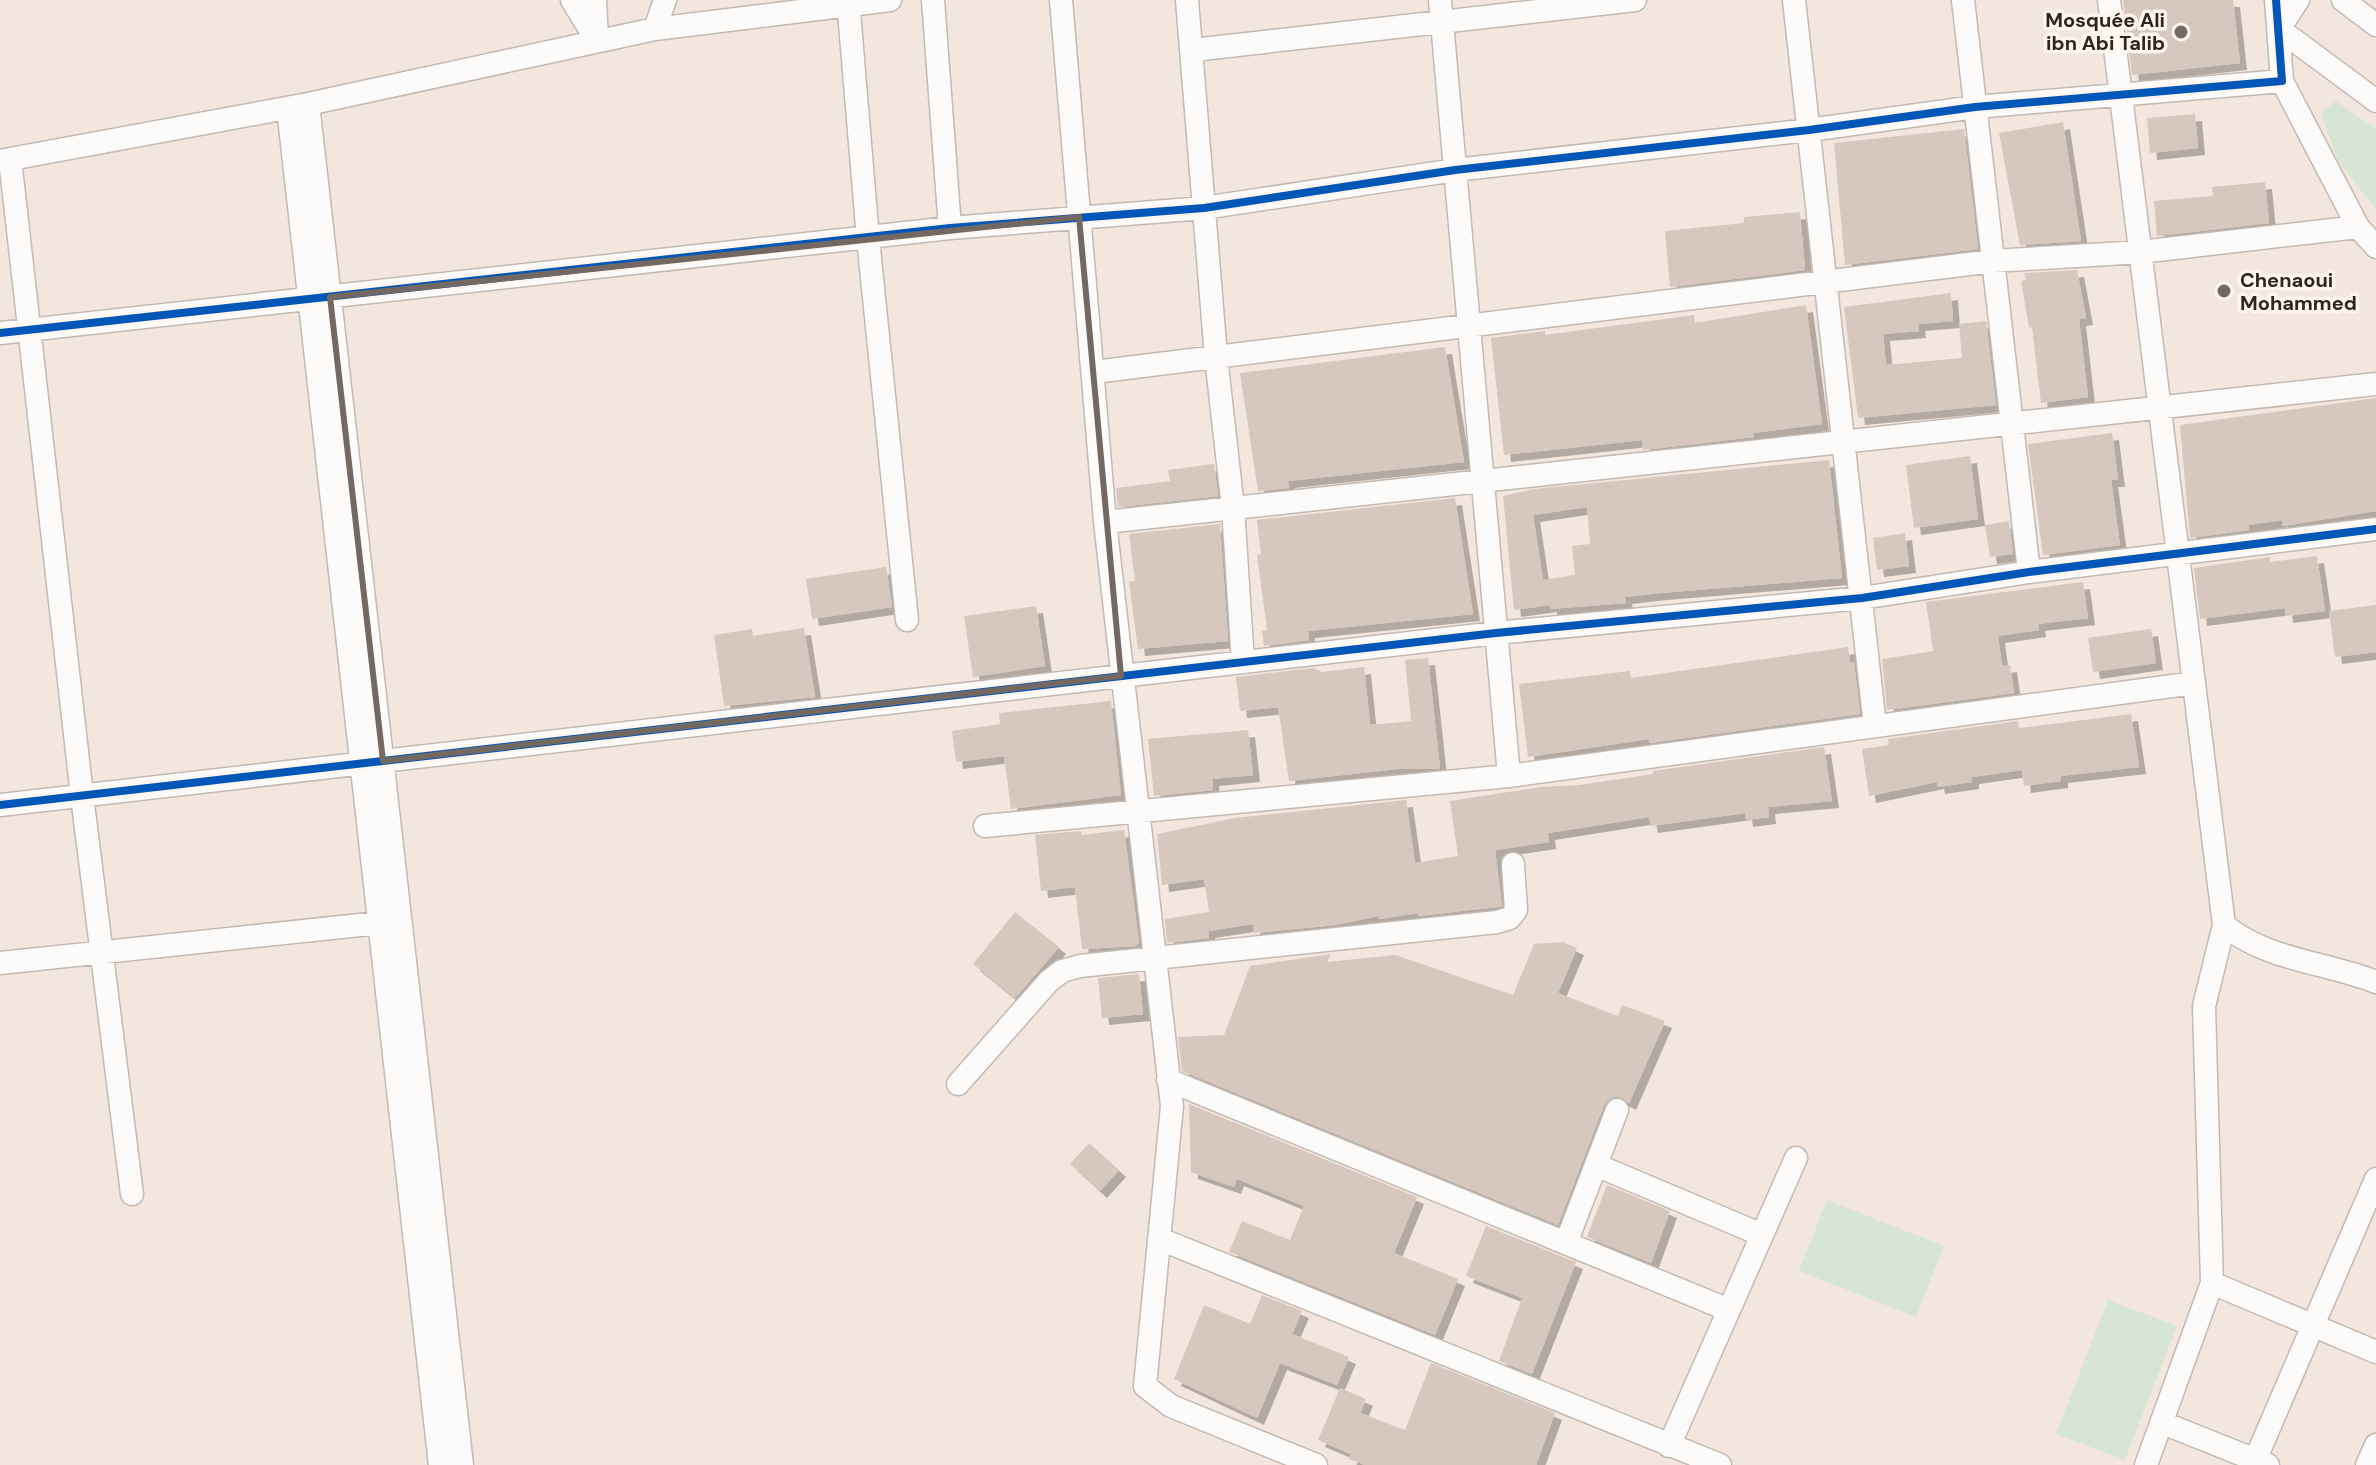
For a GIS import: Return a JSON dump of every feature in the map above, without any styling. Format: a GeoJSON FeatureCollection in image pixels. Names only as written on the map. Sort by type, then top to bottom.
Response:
{"type":"FeatureCollection","features":[{"type":"Feature","properties":{"kind":"street"},"geometry":{"type":"LineString","coordinates":[[572,0],[597,41]]}},
{"type":"Feature","properties":{"kind":"street"},"geometry":{"type":"LineString","coordinates":[[595,0],[597,41]]}},
{"type":"Feature","properties":{"kind":"street"},"geometry":{"type":"LineString","coordinates":[[655,29],[665,0]]}},
{"type":"Feature","properties":{"kind":"street"},"geometry":{"type":"LineString","coordinates":[[132,1194],[5,160],[298,106],[655,29],[848,2],[890,0]]}},
{"type":"Feature","properties":{"kind":"street"},"geometry":{"type":"LineString","coordinates":[[933,0],[950,228]]}},
{"type":"Feature","properties":{"kind":"street"},"geometry":{"type":"LineString","coordinates":[[1061,0],[1105,522],[1172,1106],[1145,1386],[1171,1406],[1316,1465]]}},
{"type":"Feature","properties":{"kind":"street"},"geometry":{"type":"LineString","coordinates":[[1187,0],[1216,357],[1233,508],[1243,662]]}},
{"type":"Feature","properties":{"kind":"street"},"geometry":{"type":"LineString","coordinates":[[1193,50],[1441,11],[1635,0]]}},
{"type":"Feature","properties":{"kind":"street"},"geometry":{"type":"LineString","coordinates":[[1794,0],[1875,726]]}},
{"type":"Feature","properties":{"kind":"street"},"geometry":{"type":"LineString","coordinates":[[1963,0],[2029,572]]}},
{"type":"Feature","properties":{"kind":"street"},"geometry":{"type":"LineString","coordinates":[[2109,0],[2224,925],[2204,1006],[2212,1283],[2146,1465]]}},
{"type":"Feature","properties":{"kind":"street"},"geometry":{"type":"LineString","coordinates":[[2276,0],[2282,81],[2358,227],[2376,247]]}},
{"type":"Feature","properties":{"kind":"street"},"geometry":{"type":"LineString","coordinates":[[2279,29],[2298,0]]}},
{"type":"Feature","properties":{"kind":"street"},"geometry":{"type":"LineString","coordinates":[[2343,0],[2376,25]]}},
{"type":"Feature","properties":{"kind":"street"},"geometry":{"type":"LineString","coordinates":[[848,2],[868,239],[907,620]]}},
{"type":"Feature","properties":{"kind":"street"},"geometry":{"type":"LineString","coordinates":[[1441,11],[1509,776]]}},
{"type":"Feature","properties":{"kind":"street"},"geometry":{"type":"LineString","coordinates":[[2279,29],[2376,101]]}},
{"type":"Feature","properties":{"kind":"street"},"geometry":{"type":"LineString","coordinates":[[0,333],[950,228],[1204,208],[1455,170],[1809,130],[1975,107],[2282,81]]}},
{"type":"Feature","properties":{"kind":"street"},"geometry":{"type":"LineString","coordinates":[[298,106],[372,763],[462,1465]]}},
{"type":"Feature","properties":{"kind":"street"},"geometry":{"type":"LineString","coordinates":[[1094,372],[1993,261],[2140,252],[2358,227]]}},
{"type":"Feature","properties":{"kind":"street"},"geometry":{"type":"LineString","coordinates":[[1105,522],[2376,384]]}},
{"type":"Feature","properties":{"kind":"street"},"geometry":{"type":"LineString","coordinates":[[0,805],[1496,633],[1862,598],[2029,572],[2376,529]]}},
{"type":"Feature","properties":{"kind":"street"},"geometry":{"type":"LineString","coordinates":[[985,826],[1509,776],[2194,683]]}},
{"type":"Feature","properties":{"kind":"street"},"geometry":{"type":"LineString","coordinates":[[372,763],[379,923],[440,1465]]}},
{"type":"Feature","properties":{"kind":"street"},"geometry":{"type":"LineString","coordinates":[[958,1084],[1049,981],[1062,971],[1154,956],[1497,922],[1510,918],[1516,910],[1513,864]]}},
{"type":"Feature","properties":{"kind":"street"},"geometry":{"type":"LineString","coordinates":[[0,963],[379,923]]}},
{"type":"Feature","properties":{"kind":"street"},"geometry":{"type":"LineString","coordinates":[[2224,925],[2242,940],[2270,952],[2376,982]]}},
{"type":"Feature","properties":{"kind":"street"},"geometry":{"type":"LineString","coordinates":[[1168,1080],[1729,1310]]}},
{"type":"Feature","properties":{"kind":"street"},"geometry":{"type":"LineString","coordinates":[[1566,1243],[1617,1110]]}},
{"type":"Feature","properties":{"kind":"street"},"geometry":{"type":"LineString","coordinates":[[1669,1446],[1796,1158]]}},
{"type":"Feature","properties":{"kind":"street"},"geometry":{"type":"LineString","coordinates":[[1596,1165],[1762,1235]]}},
{"type":"Feature","properties":{"kind":"street"},"geometry":{"type":"LineString","coordinates":[[2163,1423],[2259,1463],[2376,1179]]}},
{"type":"Feature","properties":{"kind":"street"},"geometry":{"type":"LineString","coordinates":[[1160,1239],[1720,1465]]}},
{"type":"Feature","properties":{"kind":"street"},"geometry":{"type":"LineString","coordinates":[[2212,1283],[2376,1352]]}},
{"type":"Feature","properties":{"kind":"street"},"geometry":{"type":"LineString","coordinates":[[2367,1465],[2376,1445]]}},
{"type":"Feature","properties":{"kind":"highlighted area"},"geometry":{"type":"Polygon","coordinates":[[[1079,217],[1121,676],[383,761],[330,297],[1079,217]]]}},
{"type":"Feature","properties":{"kind":"green space"},"geometry":{"type":"Polygon","coordinates":[[[2336,101],[2376,129],[2376,210],[2338,161],[2321,113],[2336,101]]]}},
{"type":"Feature","properties":{"kind":"green space"},"geometry":{"type":"Polygon","coordinates":[[[1827,1200],[1944,1246],[1916,1317],[1799,1271],[1827,1200]]]}},
{"type":"Feature","properties":{"kind":"green space"},"geometry":{"type":"Polygon","coordinates":[[[2108,1300],[2177,1326],[2125,1460],[2056,1434],[2108,1300]]]}},
{"type":"Feature","properties":{"kind":"building","name":"Mosquée Ali ibn Abi Talib"},"geometry":{"type":"Polygon","coordinates":[[[2123,0],[2233,0],[2240,63],[2132,75],[2123,0]]]}},
{"type":"Feature","properties":{"kind":"building"},"geometry":{"type":"Polygon","coordinates":[[[2195,114],[2198,148],[2150,153],[2147,118],[2195,114]]]}},
{"type":"Feature","properties":{"kind":"building"},"geometry":{"type":"Polygon","coordinates":[[[2063,122],[2081,241],[2020,245],[1999,133],[2063,122]]]}},
{"type":"Feature","properties":{"kind":"building"},"geometry":{"type":"Polygon","coordinates":[[[1964,129],[1978,249],[1845,265],[1834,143],[1964,129]]]}},
{"type":"Feature","properties":{"kind":"building"},"geometry":{"type":"Polygon","coordinates":[[[2265,182],[2269,223],[2157,236],[2154,201],[2213,196],[2212,187],[2265,182]]]}},
{"type":"Feature","properties":{"kind":"building"},"geometry":{"type":"Polygon","coordinates":[[[1800,212],[1805,270],[1670,287],[1665,231],[1744,223],[1744,217],[1800,212]]]}},
{"type":"Feature","properties":{"kind":"building"},"geometry":{"type":"Polygon","coordinates":[[[2077,270],[2086,318],[2079,319],[2088,397],[2041,403],[2032,327],[2029,328],[2021,281],[2026,280],[2024,273],[2077,270]]]}},
{"type":"Feature","properties":{"kind":"building"},"geometry":{"type":"Polygon","coordinates":[[[1951,293],[1953,321],[1918,324],[1919,331],[1883,334],[1886,365],[1962,358],[1959,324],[1986,321],[1996,405],[1858,418],[1844,307],[1951,293]]]}},
{"type":"Feature","properties":{"kind":"building"},"geometry":{"type":"Polygon","coordinates":[[[1806,305],[1822,424],[1753,433],[1754,437],[1643,450],[1642,440],[1504,455],[1491,338],[1545,331],[1545,335],[1694,315],[1695,323],[1806,305]]]}},
{"type":"Feature","properties":{"kind":"building"},"geometry":{"type":"Polygon","coordinates":[[[1445,347],[1464,462],[1288,481],[1289,488],[1258,491],[1240,373],[1445,347]]]}},
{"type":"Feature","properties":{"kind":"building"},"geometry":{"type":"Polygon","coordinates":[[[2376,398],[2376,511],[2283,526],[2282,520],[2248,525],[2249,530],[2190,538],[2180,425],[2376,398]]]}},
{"type":"Feature","properties":{"kind":"building"},"geometry":{"type":"Polygon","coordinates":[[[2112,433],[2118,480],[2111,480],[2120,545],[2043,555],[2028,444],[2112,433]]]}},
{"type":"Feature","properties":{"kind":"building"},"geometry":{"type":"Polygon","coordinates":[[[1970,456],[1978,519],[1914,528],[1906,465],[1970,456]]]}},
{"type":"Feature","properties":{"kind":"building"},"geometry":{"type":"Polygon","coordinates":[[[1829,460],[1842,578],[1625,597],[1626,603],[1550,609],[1550,605],[1514,610],[1503,496],[1534,489],[1829,460]],[[1587,507],[1533,515],[1543,580],[1575,575],[1572,546],[1590,544],[1587,507]]]}},
{"type":"Feature","properties":{"kind":"building"},"geometry":{"type":"Polygon","coordinates":[[[1214,464],[1218,496],[1118,507],[1116,488],[1170,481],[1168,470],[1214,464]]]}},
{"type":"Feature","properties":{"kind":"building"},"geometry":{"type":"Polygon","coordinates":[[[1455,498],[1473,614],[1308,631],[1309,640],[1264,646],[1262,631],[1267,630],[1257,555],[1261,554],[1257,520],[1455,498]]]}},
{"type":"Feature","properties":{"kind":"building"},"geometry":{"type":"Polygon","coordinates":[[[2009,521],[2013,554],[1990,557],[1985,525],[2009,521]]]}},
{"type":"Feature","properties":{"kind":"building"},"geometry":{"type":"Polygon","coordinates":[[[1220,524],[1228,641],[1138,649],[1129,582],[1135,581],[1129,534],[1220,524]]]}},
{"type":"Feature","properties":{"kind":"building"},"geometry":{"type":"Polygon","coordinates":[[[1905,533],[1909,566],[1877,570],[1873,538],[1905,533]]]}},
{"type":"Feature","properties":{"kind":"building"},"geometry":{"type":"Polygon","coordinates":[[[2317,556],[2325,611],[2286,616],[2285,608],[2200,619],[2194,568],[2270,557],[2270,562],[2317,556]]]}},
{"type":"Feature","properties":{"kind":"building"},"geometry":{"type":"Polygon","coordinates":[[[886,567],[892,607],[812,619],[806,579],[886,567]]]}},
{"type":"Feature","properties":{"kind":"building"},"geometry":{"type":"Polygon","coordinates":[[[2083,582],[2088,618],[2038,624],[2039,630],[1998,636],[2002,666],[2010,665],[2014,693],[1887,710],[1882,659],[1933,651],[1926,602],[2083,582]]]}},
{"type":"Feature","properties":{"kind":"building"},"geometry":{"type":"Polygon","coordinates":[[[2376,605],[2376,652],[2335,657],[2329,611],[2376,605]]]}},
{"type":"Feature","properties":{"kind":"building"},"geometry":{"type":"Polygon","coordinates":[[[1036,606],[1045,666],[973,677],[964,616],[1036,606]]]}},
{"type":"Feature","properties":{"kind":"building"},"geometry":{"type":"Polygon","coordinates":[[[804,628],[815,697],[724,706],[714,635],[752,629],[753,636],[804,628]]]}},
{"type":"Feature","properties":{"kind":"building"},"geometry":{"type":"Polygon","coordinates":[[[2151,629],[2156,663],[2093,672],[2088,638],[2151,629]]]}},
{"type":"Feature","properties":{"kind":"building"},"geometry":{"type":"Polygon","coordinates":[[[1848,647],[1850,663],[1854,662],[1860,714],[1528,757],[1519,684],[1630,671],[1631,678],[1848,647]]]}},
{"type":"Feature","properties":{"kind":"building"},"geometry":{"type":"Polygon","coordinates":[[[1428,658],[1440,769],[1397,769],[1289,781],[1278,707],[1240,711],[1236,677],[1313,668],[1322,672],[1364,667],[1370,725],[1411,721],[1405,660],[1428,658]]]}},
{"type":"Feature","properties":{"kind":"building"},"geometry":{"type":"Polygon","coordinates":[[[1111,701],[1121,795],[1011,809],[1004,756],[956,762],[952,731],[1000,724],[999,713],[1111,701]]]}},
{"type":"Feature","properties":{"kind":"building"},"geometry":{"type":"Polygon","coordinates":[[[2131,714],[2139,767],[2061,776],[2061,781],[2024,786],[2022,770],[1972,777],[1972,782],[1938,787],[1937,782],[1869,796],[1862,749],[1889,745],[1888,739],[2018,721],[2019,728],[2131,714]]]}},
{"type":"Feature","properties":{"kind":"building"},"geometry":{"type":"Polygon","coordinates":[[[1248,730],[1253,775],[1212,779],[1213,790],[1154,796],[1148,739],[1248,730]]]}},
{"type":"Feature","properties":{"kind":"building"},"geometry":{"type":"Polygon","coordinates":[[[1824,747],[1832,801],[1768,807],[1769,817],[1746,820],[1745,813],[1651,826],[1649,817],[1548,833],[1549,842],[1495,850],[1502,906],[1418,916],[1418,913],[1379,919],[1378,916],[1335,925],[1254,933],[1253,924],[1208,931],[1209,938],[1167,943],[1165,919],[1209,912],[1204,879],[1162,885],[1157,834],[1235,818],[1406,800],[1415,863],[1458,856],[1450,801],[1541,787],[1580,785],[1653,774],[1653,771],[1824,747]]]}},
{"type":"Feature","properties":{"kind":"building"},"geometry":{"type":"Polygon","coordinates":[[[1124,830],[1139,942],[1136,946],[1082,949],[1075,887],[1041,891],[1035,835],[1081,831],[1081,835],[1124,830]]]}},
{"type":"Feature","properties":{"kind":"building"},"geometry":{"type":"Polygon","coordinates":[[[1015,912],[1059,947],[1015,998],[973,964],[1015,912]]]}},
{"type":"Feature","properties":{"kind":"building"},"geometry":{"type":"Polygon","coordinates":[[[1563,942],[1577,948],[1558,993],[1618,1016],[1622,1005],[1665,1021],[1629,1103],[1616,1096],[1604,1105],[1558,1225],[1182,1071],[1178,1037],[1224,1035],[1250,966],[1331,954],[1327,962],[1395,955],[1513,995],[1534,944],[1563,942]]]}},
{"type":"Feature","properties":{"kind":"building"},"geometry":{"type":"Polygon","coordinates":[[[1139,974],[1143,1014],[1102,1018],[1098,978],[1139,974]]]}},
{"type":"Feature","properties":{"kind":"building"},"geometry":{"type":"Polygon","coordinates":[[[1189,1104],[1417,1197],[1394,1253],[1458,1279],[1435,1335],[1229,1252],[1242,1221],[1290,1240],[1304,1206],[1237,1179],[1234,1187],[1191,1172],[1189,1104]]]}},
{"type":"Feature","properties":{"kind":"building"},"geometry":{"type":"Polygon","coordinates":[[[1089,1143],[1119,1170],[1100,1191],[1070,1164],[1089,1143]]]}},
{"type":"Feature","properties":{"kind":"building"},"geometry":{"type":"Polygon","coordinates":[[[1607,1185],[1670,1211],[1651,1263],[1587,1237],[1607,1185]]]}},
{"type":"Feature","properties":{"kind":"building"},"geometry":{"type":"Polygon","coordinates":[[[1486,1226],[1576,1262],[1532,1374],[1499,1361],[1522,1298],[1466,1276],[1486,1226]]]}},
{"type":"Feature","properties":{"kind":"building"},"geometry":{"type":"Polygon","coordinates":[[[1262,1295],[1302,1311],[1292,1334],[1349,1357],[1337,1385],[1280,1363],[1257,1418],[1174,1379],[1204,1305],[1250,1324],[1262,1295]]]}},
{"type":"Feature","properties":{"kind":"building"},"geometry":{"type":"Polygon","coordinates":[[[1431,1363],[1555,1413],[1536,1465],[1365,1465],[1349,1459],[1351,1454],[1318,1440],[1340,1388],[1366,1399],[1360,1413],[1405,1430],[1431,1363]]]}},
{"type":"Feature","properties":{"kind":"cycle path"},"geometry":{"type":"LineString","coordinates":[[0,333],[950,228],[1204,208],[1455,170],[1809,130],[1975,107],[2282,81],[2276,0]]}},
{"type":"Feature","properties":{"kind":"cycle path"},"geometry":{"type":"LineString","coordinates":[[0,805],[1496,633],[1862,598],[2029,572],[2376,529]]}},
{"type":"Feature","properties":{"kind":"place","name":"Mosquée Ali ibn Abi Talib"},"geometry":{"type":"Point","coordinates":[2181,32]}},
{"type":"Feature","properties":{"kind":"place","name":"Chenaoui Mohammed"},"geometry":{"type":"Point","coordinates":[2224,291]}}]}
